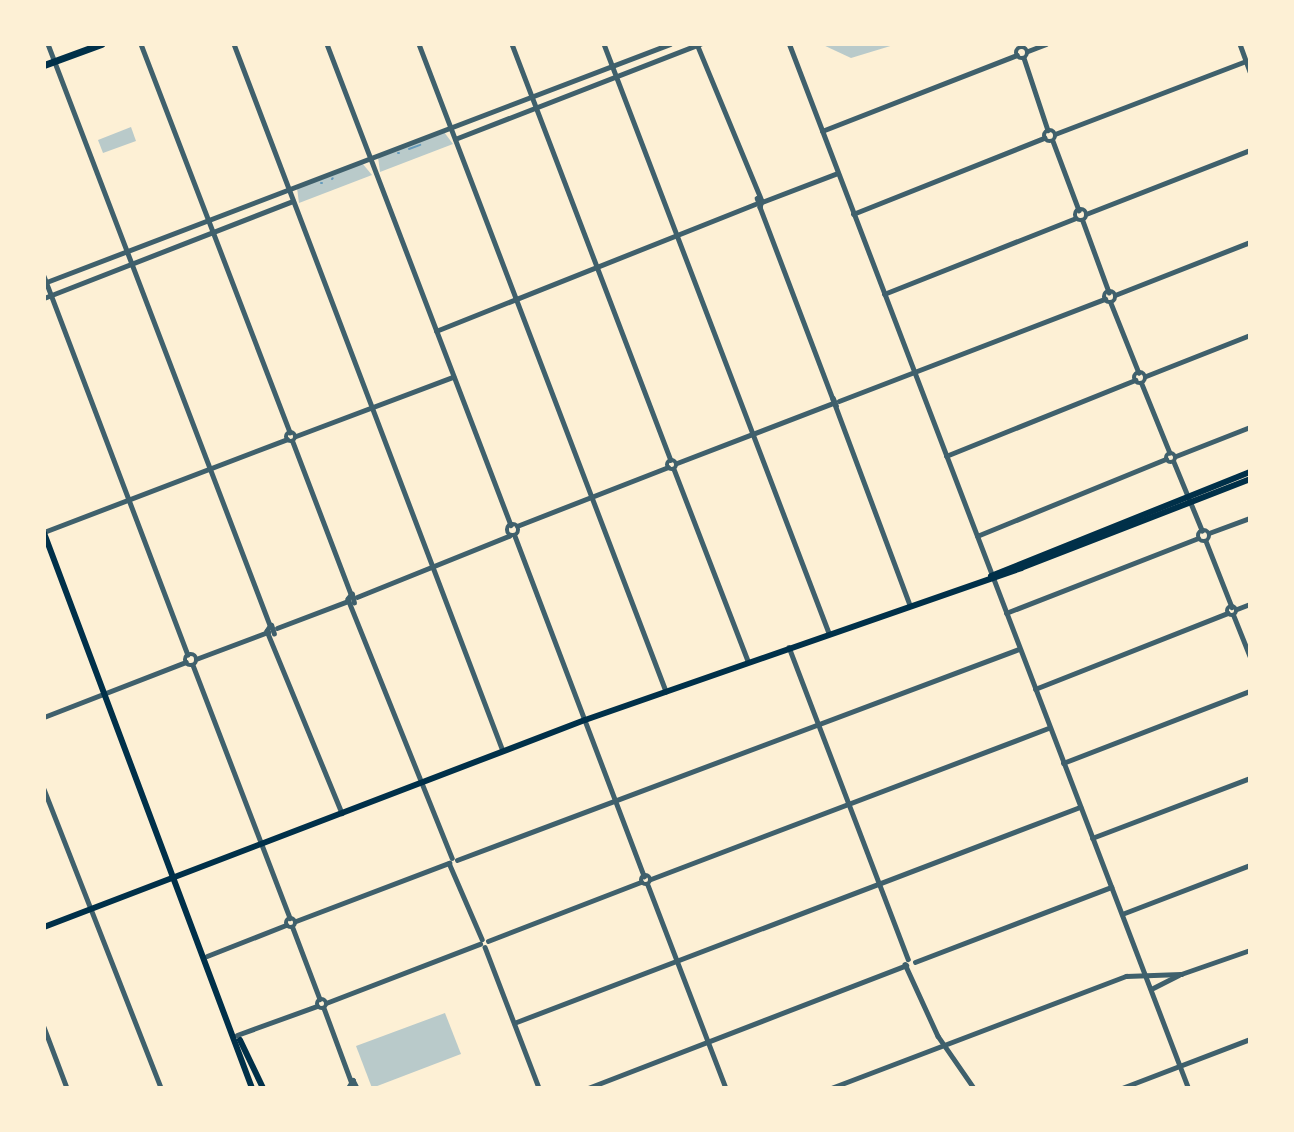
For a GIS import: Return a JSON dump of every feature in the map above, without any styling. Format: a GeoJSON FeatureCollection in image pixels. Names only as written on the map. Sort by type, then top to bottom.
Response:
{"type":"FeatureCollection","features":[{"type":"Feature","properties":{"kind":"main road"},"geometry":{"type":"LineString","coordinates":[[44,65],[101,44]]}},
{"type":"Feature","properties":{"kind":"main road"},"geometry":{"type":"LineString","coordinates":[[1189,500],[1250,472]]}},
{"type":"Feature","properties":{"kind":"main road"},"geometry":{"type":"LineString","coordinates":[[44,927],[585,720],[991,576],[1250,479]]}},
{"type":"Feature","properties":{"kind":"main road"},"geometry":{"type":"LineString","coordinates":[[44,532],[237,1035],[263,1088]]}},
{"type":"Feature","properties":{"kind":"main road"},"geometry":{"type":"LineString","coordinates":[[237,1035],[252,1088]]}},
{"type":"Feature","properties":{"kind":"street"},"geometry":{"type":"LineString","coordinates":[[48,44],[270,625],[268,632]]}},
{"type":"Feature","properties":{"kind":"street"},"geometry":{"type":"LineString","coordinates":[[141,44],[290,432],[296,436]]}},
{"type":"Feature","properties":{"kind":"street"},"geometry":{"type":"LineString","coordinates":[[234,44],[503,751]]}},
{"type":"Feature","properties":{"kind":"street"},"geometry":{"type":"LineString","coordinates":[[327,44],[453,377],[514,525],[512,536],[644,876],[651,879]]}},
{"type":"Feature","properties":{"kind":"street"},"geometry":{"type":"LineString","coordinates":[[419,44],[666,691]]}},
{"type":"Feature","properties":{"kind":"street"},"geometry":{"type":"LineString","coordinates":[[512,44],[671,460],[677,463]]}},
{"type":"Feature","properties":{"kind":"street"},"geometry":{"type":"LineString","coordinates":[[604,44],[829,633]]}},
{"type":"Feature","properties":{"kind":"street"},"geometry":{"type":"LineString","coordinates":[[186,662],[188,655],[45,280],[670,44]]}},
{"type":"Feature","properties":{"kind":"street"},"geometry":{"type":"LineString","coordinates":[[455,139],[698,44],[910,605]]}},
{"type":"Feature","properties":{"kind":"street"},"geometry":{"type":"LineString","coordinates":[[789,44],[1188,1088]]}},
{"type":"Feature","properties":{"kind":"street"},"geometry":{"type":"LineString","coordinates":[[1046,44],[1028,51],[1024,58],[1048,130],[1055,134]]}},
{"type":"Feature","properties":{"kind":"street"},"geometry":{"type":"LineString","coordinates":[[1240,44],[1250,71]]}},
{"type":"Feature","properties":{"kind":"street"},"geometry":{"type":"LineString","coordinates":[[1017,55],[1020,45],[1028,51]]}},
{"type":"Feature","properties":{"kind":"street"},"geometry":{"type":"LineString","coordinates":[[822,131],[1017,55],[1024,58]]}},
{"type":"Feature","properties":{"kind":"street"},"geometry":{"type":"LineString","coordinates":[[1055,134],[1246,61]]}},
{"type":"Feature","properties":{"kind":"street"},"geometry":{"type":"LineString","coordinates":[[1044,138],[1048,130]]}},
{"type":"Feature","properties":{"kind":"street"},"geometry":{"type":"LineString","coordinates":[[1055,134],[1053,141],[1079,210],[1086,214]]}},
{"type":"Feature","properties":{"kind":"street"},"geometry":{"type":"LineString","coordinates":[[853,214],[1044,138],[1053,141]]}},
{"type":"Feature","properties":{"kind":"street"},"geometry":{"type":"LineString","coordinates":[[1115,295],[1110,292],[1083,220],[1086,214],[1250,150]]}},
{"type":"Feature","properties":{"kind":"street"},"geometry":{"type":"LineString","coordinates":[[436,331],[838,173]]}},
{"type":"Feature","properties":{"kind":"street"},"geometry":{"type":"LineString","coordinates":[[44,298],[293,201]]}},
{"type":"Feature","properties":{"kind":"street"},"geometry":{"type":"LineString","coordinates":[[1076,218],[1079,210]]}},
{"type":"Feature","properties":{"kind":"street"},"geometry":{"type":"LineString","coordinates":[[884,294],[1076,218],[1083,220]]}},
{"type":"Feature","properties":{"kind":"street"},"geometry":{"type":"LineString","coordinates":[[1111,303],[1115,295],[1250,242]]}},
{"type":"Feature","properties":{"kind":"street"},"geometry":{"type":"LineString","coordinates":[[748,661],[674,469],[677,463],[1105,299],[1110,292]]}},
{"type":"Feature","properties":{"kind":"street"},"geometry":{"type":"LineString","coordinates":[[1105,299],[1111,303],[1139,373],[1146,376]]}},
{"type":"Feature","properties":{"kind":"street"},"geometry":{"type":"LineString","coordinates":[[1142,384],[1146,376],[1250,335]]}},
{"type":"Feature","properties":{"kind":"street"},"geometry":{"type":"LineString","coordinates":[[946,456],[1135,380],[1139,373]]}},
{"type":"Feature","properties":{"kind":"street"},"geometry":{"type":"LineString","coordinates":[[293,442],[296,436],[453,377]]}},
{"type":"Feature","properties":{"kind":"street"},"geometry":{"type":"LineString","coordinates":[[1135,380],[1142,384],[1170,453],[1176,456],[1250,426]]}},
{"type":"Feature","properties":{"kind":"street"},"geometry":{"type":"LineString","coordinates":[[44,532],[287,439],[290,432]]}},
{"type":"Feature","properties":{"kind":"street"},"geometry":{"type":"LineString","coordinates":[[287,439],[293,442],[351,594],[351,602],[539,1088]]}},
{"type":"Feature","properties":{"kind":"street"},"geometry":{"type":"LineString","coordinates":[[1166,460],[1170,453]]}},
{"type":"Feature","properties":{"kind":"street"},"geometry":{"type":"LineString","coordinates":[[1176,456],[1174,462],[1202,530],[1209,533],[1250,518]]}},
{"type":"Feature","properties":{"kind":"street"},"geometry":{"type":"LineString","coordinates":[[667,467],[671,460]]}},
{"type":"Feature","properties":{"kind":"street"},"geometry":{"type":"LineString","coordinates":[[976,536],[1166,460],[1174,462]]}},
{"type":"Feature","properties":{"kind":"street"},"geometry":{"type":"LineString","coordinates":[[514,525],[667,467],[674,469]]}},
{"type":"Feature","properties":{"kind":"street"},"geometry":{"type":"LineString","coordinates":[[512,536],[514,525]]}},
{"type":"Feature","properties":{"kind":"street"},"geometry":{"type":"LineString","coordinates":[[1198,538],[1202,530]]}},
{"type":"Feature","properties":{"kind":"street"},"geometry":{"type":"LineString","coordinates":[[1209,533],[1206,541],[1234,608],[1234,616],[1250,656]]}},
{"type":"Feature","properties":{"kind":"street"},"geometry":{"type":"LineString","coordinates":[[270,625],[277,628],[351,602],[357,597],[434,569],[512,536]]}},
{"type":"Feature","properties":{"kind":"street"},"geometry":{"type":"LineString","coordinates":[[1005,613],[1198,538],[1206,541]]}},
{"type":"Feature","properties":{"kind":"street"},"geometry":{"type":"LineString","coordinates":[[351,594],[357,597]]}},
{"type":"Feature","properties":{"kind":"street"},"geometry":{"type":"LineString","coordinates":[[1035,689],[1228,613],[1234,608],[1250,604]]}},
{"type":"Feature","properties":{"kind":"street"},"geometry":{"type":"LineString","coordinates":[[1228,613],[1234,616]]}},
{"type":"Feature","properties":{"kind":"street"},"geometry":{"type":"LineString","coordinates":[[277,628],[274,634],[342,813]]}},
{"type":"Feature","properties":{"kind":"street"},"geometry":{"type":"LineString","coordinates":[[192,665],[196,659],[268,632],[274,634]]}},
{"type":"Feature","properties":{"kind":"street"},"geometry":{"type":"LineString","coordinates":[[789,647],[880,883],[909,967],[944,1045],[974,1088]]}},
{"type":"Feature","properties":{"kind":"street"},"geometry":{"type":"LineString","coordinates":[[293,928],[296,922],[453,860],[616,802],[1019,649]]}},
{"type":"Feature","properties":{"kind":"street"},"geometry":{"type":"LineString","coordinates":[[188,655],[196,659]]}},
{"type":"Feature","properties":{"kind":"street"},"geometry":{"type":"LineString","coordinates":[[44,716],[186,662],[192,665],[289,918],[296,922]]}},
{"type":"Feature","properties":{"kind":"street"},"geometry":{"type":"LineString","coordinates":[[1063,763],[1250,691]]}},
{"type":"Feature","properties":{"kind":"street"},"geometry":{"type":"LineString","coordinates":[[648,885],[651,879],[1049,728]]}},
{"type":"Feature","properties":{"kind":"street"},"geometry":{"type":"LineString","coordinates":[[1092,838],[1250,778]]}},
{"type":"Feature","properties":{"kind":"street"},"geometry":{"type":"LineString","coordinates":[[44,789],[161,1088]]}},
{"type":"Feature","properties":{"kind":"street"},"geometry":{"type":"LineString","coordinates":[[514,1023],[1080,807]]}},
{"type":"Feature","properties":{"kind":"street"},"geometry":{"type":"LineString","coordinates":[[1122,914],[1250,865]]}},
{"type":"Feature","properties":{"kind":"street"},"geometry":{"type":"LineString","coordinates":[[237,1035],[317,1006],[325,1006],[641,882],[644,876]]}},
{"type":"Feature","properties":{"kind":"street"},"geometry":{"type":"LineString","coordinates":[[641,882],[648,885],[726,1088]]}},
{"type":"Feature","properties":{"kind":"street"},"geometry":{"type":"LineString","coordinates":[[588,1088],[909,967],[915,962],[1111,887]]}},
{"type":"Feature","properties":{"kind":"street"},"geometry":{"type":"LineString","coordinates":[[286,925],[289,918]]}},
{"type":"Feature","properties":{"kind":"street"},"geometry":{"type":"LineString","coordinates":[[206,956],[286,925],[293,928],[325,1006],[351,1081],[358,1088]]}},
{"type":"Feature","properties":{"kind":"street"},"geometry":{"type":"LineString","coordinates":[[1150,989],[1181,974],[1250,950]]}},
{"type":"Feature","properties":{"kind":"street"},"geometry":{"type":"LineString","coordinates":[[908,959],[915,962]]}},
{"type":"Feature","properties":{"kind":"street"},"geometry":{"type":"LineString","coordinates":[[831,1088],[1144,974],[1181,974]]}},
{"type":"Feature","properties":{"kind":"street"},"geometry":{"type":"LineString","coordinates":[[317,1006],[320,999]]}},
{"type":"Feature","properties":{"kind":"street"},"geometry":{"type":"LineString","coordinates":[[44,1027],[67,1088]]}},
{"type":"Feature","properties":{"kind":"street"},"geometry":{"type":"LineString","coordinates":[[1122,1088],[1250,1040]]}},
{"type":"Feature","properties":{"kind":"street"},"geometry":{"type":"LineString","coordinates":[[347,1088],[351,1081]]}},
{"type":"Feature","properties":{"kind":"shaded area"},"geometry":{"type":"Polygon","coordinates":[[[821,44],[897,44],[851,58],[821,44]]]}},
{"type":"Feature","properties":{"kind":"shaded area"},"geometry":{"type":"Polygon","coordinates":[[[131,127],[136,141],[103,153],[98,140],[131,127]]]}},
{"type":"Feature","properties":{"kind":"shaded area"},"geometry":{"type":"Polygon","coordinates":[[[444,132],[453,144],[380,172],[378,157],[444,132]]]}},
{"type":"Feature","properties":{"kind":"shaded area"},"geometry":{"type":"Polygon","coordinates":[[[362,163],[372,175],[299,203],[297,188],[362,163]]]}},
{"type":"Feature","properties":{"kind":"shaded area"},"geometry":{"type":"Polygon","coordinates":[[[445,1013],[461,1054],[372,1088],[356,1046],[445,1013]]]}},
{"type":"Feature","properties":{"kind":"waterway"},"geometry":{"type":"LineString","coordinates":[[409,149],[420,145]]}}]}
